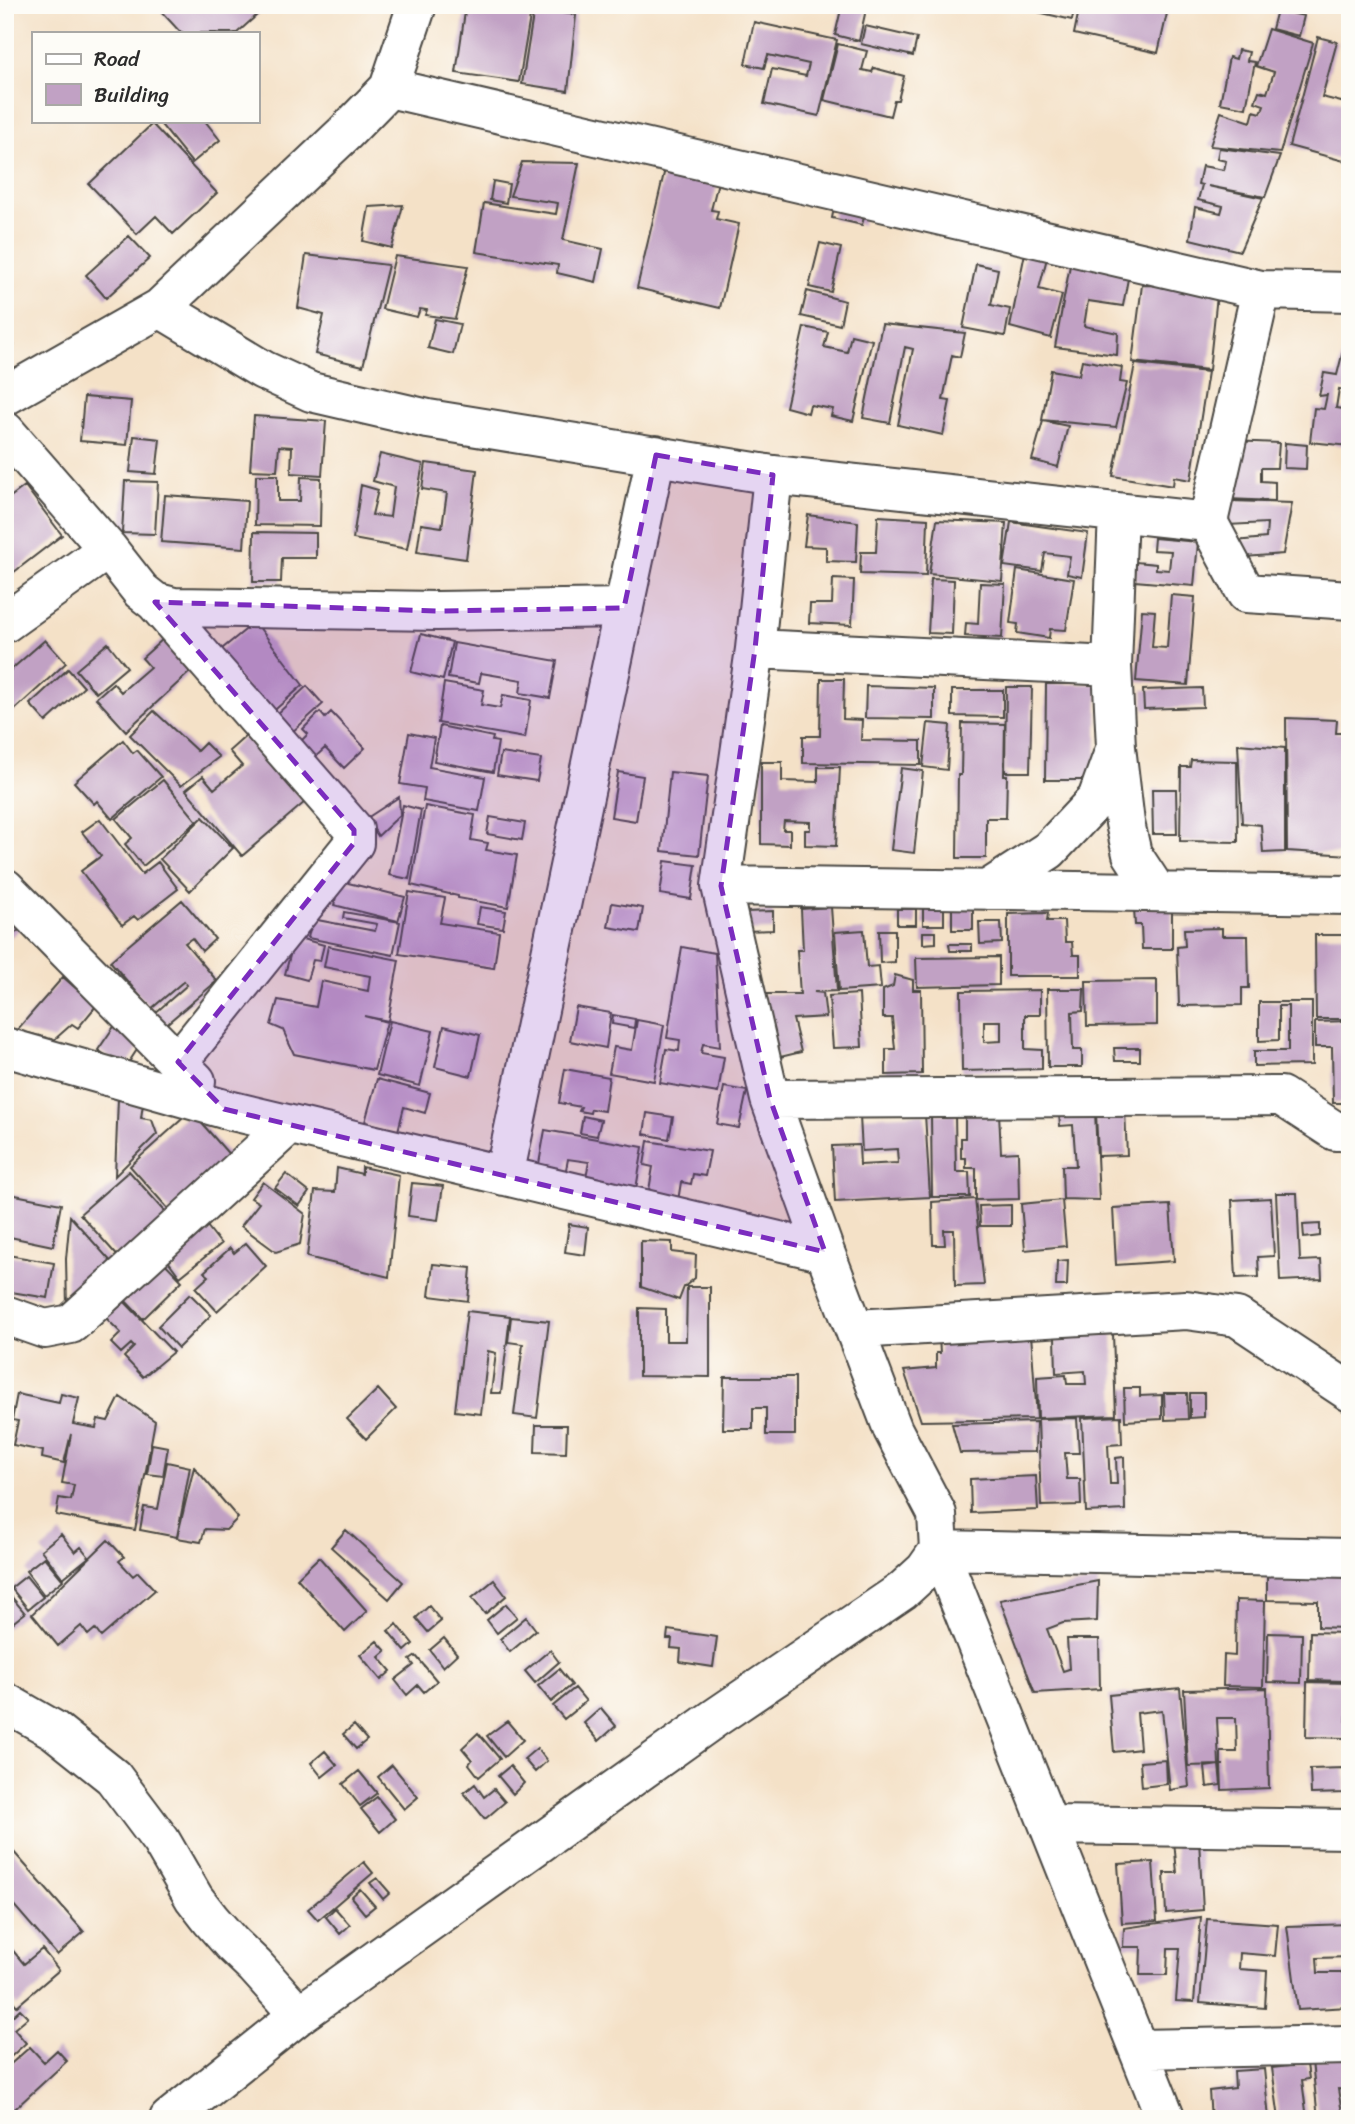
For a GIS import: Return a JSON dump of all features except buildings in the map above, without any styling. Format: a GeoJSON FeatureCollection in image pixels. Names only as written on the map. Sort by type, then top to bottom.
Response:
{"type":"FeatureCollection","features":[{"type":"Feature","properties":{"kind":"street"},"geometry":{"type":"LineString","coordinates":[[5,396],[160,308],[345,133],[389,88],[416,5]]}},
{"type":"Feature","properties":{"kind":"street"},"geometry":{"type":"LineString","coordinates":[[389,88],[1261,290],[1350,292]]}},
{"type":"Feature","properties":{"kind":"street"},"geometry":{"type":"LineString","coordinates":[[1261,290],[1208,522],[1246,593],[1350,600]]}},
{"type":"Feature","properties":{"kind":"street"},"geometry":{"type":"LineString","coordinates":[[160,308],[264,370],[311,393],[428,419],[773,475],[1208,522]]}},
{"type":"Feature","properties":{"kind":"street"},"geometry":{"type":"LineString","coordinates":[[5,431],[141,591],[155,602],[354,830],[354,843],[177,1062]]}},
{"type":"Feature","properties":{"kind":"street"},"geometry":{"type":"LineString","coordinates":[[504,1176],[656,455]]}},
{"type":"Feature","properties":{"kind":"street"},"geometry":{"type":"LineString","coordinates":[[773,475],[755,649],[721,886],[770,1099],[892,1430],[937,1514],[939,1550],[1166,2119]]}},
{"type":"Feature","properties":{"kind":"street"},"geometry":{"type":"LineString","coordinates":[[1118,512],[1112,666],[1116,747],[1125,823],[1132,854],[1157,892]]}},
{"type":"Feature","properties":{"kind":"street"},"geometry":{"type":"LineString","coordinates":[[5,623],[108,549]]}},
{"type":"Feature","properties":{"kind":"street"},"geometry":{"type":"LineString","coordinates":[[155,602],[174,607],[437,611],[624,608]]}},
{"type":"Feature","properties":{"kind":"street"},"geometry":{"type":"LineString","coordinates":[[755,649],[1112,666]]}},
{"type":"Feature","properties":{"kind":"street"},"geometry":{"type":"LineString","coordinates":[[987,890],[1049,850],[1097,799],[1116,747]]}},
{"type":"Feature","properties":{"kind":"street"},"geometry":{"type":"LineString","coordinates":[[721,886],[1350,895]]}},
{"type":"Feature","properties":{"kind":"street"},"geometry":{"type":"LineString","coordinates":[[5,888],[224,1109]]}},
{"type":"Feature","properties":{"kind":"street"},"geometry":{"type":"LineString","coordinates":[[5,1047],[224,1109],[825,1252]]}},
{"type":"Feature","properties":{"kind":"street"},"geometry":{"type":"LineString","coordinates":[[770,1099],[1281,1096],[1335,1131],[1350,1131]]}},
{"type":"Feature","properties":{"kind":"street"},"geometry":{"type":"LineString","coordinates":[[5,1315],[45,1329],[71,1324],[289,1125]]}},
{"type":"Feature","properties":{"kind":"street"},"geometry":{"type":"LineString","coordinates":[[855,1329],[1186,1310],[1237,1317],[1350,1392]]}},
{"type":"Feature","properties":{"kind":"street"},"geometry":{"type":"LineString","coordinates":[[939,1550],[1350,1558]]}},
{"type":"Feature","properties":{"kind":"street"},"geometry":{"type":"LineString","coordinates":[[169,2119],[299,2015],[715,1718],[902,1591],[925,1570],[939,1550]]}},
{"type":"Feature","properties":{"kind":"street"},"geometry":{"type":"LineString","coordinates":[[5,1702],[54,1730],[113,1777],[161,1841],[194,1898],[211,1920],[232,1944],[256,1965],[299,2015]]}},
{"type":"Feature","properties":{"kind":"street"},"geometry":{"type":"LineString","coordinates":[[1049,1825],[1350,1829]]}},
{"type":"Feature","properties":{"kind":"street"},"geometry":{"type":"LineString","coordinates":[[1138,2049],[1350,2045]]}},
{"type":"Feature","properties":{"kind":"highlighted area"},"geometry":{"type":"Polygon","coordinates":[[[656,455],[773,475],[755,649],[721,886],[770,1099],[825,1252],[224,1109],[178,1062],[354,843],[354,830],[155,602],[437,611],[624,608],[656,455]]]}}]}
